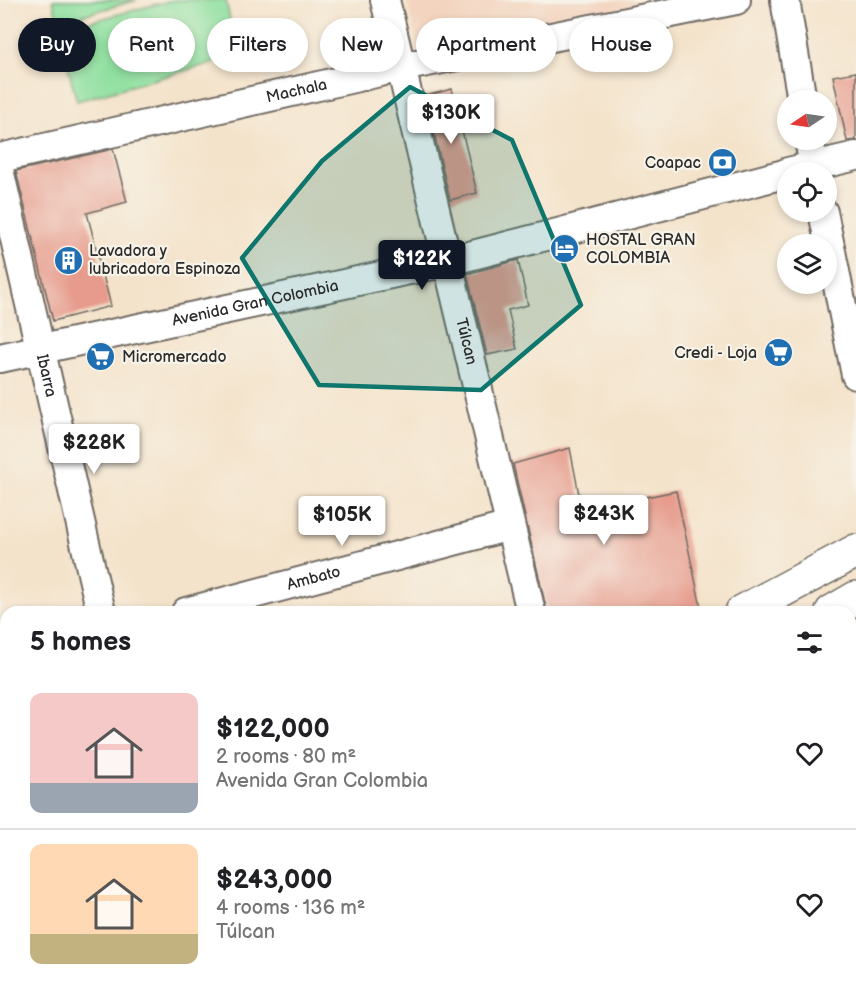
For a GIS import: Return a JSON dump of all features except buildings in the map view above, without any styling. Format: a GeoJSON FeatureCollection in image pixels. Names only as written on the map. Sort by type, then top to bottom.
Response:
{"type":"FeatureCollection","features":[{"type":"Feature","properties":{"kind":"main road"},"geometry":{"type":"LineString","coordinates":[[753,606],[856,551]]}},
{"type":"Feature","properties":{"kind":"main road"},"geometry":{"type":"LineString","coordinates":[[842,606],[856,598]]}},
{"type":"Feature","properties":{"kind":"street","name":"Túlcan"},"geometry":{"type":"LineString","coordinates":[[385,0],[390,18]]}},
{"type":"Feature","properties":{"kind":"street","name":"Machala"},"geometry":{"type":"LineString","coordinates":[[404,67],[736,0]]}},
{"type":"Feature","properties":{"kind":"street"},"geometry":{"type":"LineString","coordinates":[[785,0],[800,90]]}},
{"type":"Feature","properties":{"kind":"street","name":"Machala"},"geometry":{"type":"LineString","coordinates":[[0,158],[380,72]]}},
{"type":"Feature","properties":{"kind":"street","name":"Túlcan"},"geometry":{"type":"LineString","coordinates":[[403,72],[446,262],[530,606]]}},
{"type":"Feature","properties":{"kind":"street","name":"Avenida Gran Colombia"},"geometry":{"type":"LineString","coordinates":[[820,162],[856,156]]}},
{"type":"Feature","properties":{"kind":"street","name":"Avenida Gran Colombia"},"geometry":{"type":"LineString","coordinates":[[0,358],[446,262],[777,172]]}},
{"type":"Feature","properties":{"kind":"street","name":"Ibarra"},"geometry":{"type":"LineString","coordinates":[[0,174],[100,606]]}},
{"type":"Feature","properties":{"kind":"street"},"geometry":{"type":"LineString","coordinates":[[824,222],[856,375]]}},
{"type":"Feature","properties":{"kind":"street","name":"Ambato"},"geometry":{"type":"LineString","coordinates":[[209,606],[510,526]]}},
{"type":"Feature","properties":{"kind":"highlighted area"},"geometry":{"type":"Polygon","coordinates":[[[410,87],[512,140],[581,305],[481,390],[319,385],[242,258],[322,161],[410,87]]]}},
{"type":"Feature","properties":{"kind":"shaded area"},"geometry":{"type":"Polygon","coordinates":[[[407,0],[667,0],[557,21],[557,18],[416,18],[416,38],[407,0]]]}},
{"type":"Feature","properties":{"kind":"green space"},"geometry":{"type":"Polygon","coordinates":[[[53,0],[137,0],[72,18],[57,18],[53,0]]]}},
{"type":"Feature","properties":{"kind":"green space"},"geometry":{"type":"Polygon","coordinates":[[[173,0],[226,0],[230,18],[207,18],[207,64],[195,68],[195,18],[108,18],[108,72],[180,72],[77,101],[69,72],[96,72],[96,20],[173,0]]]}},
{"type":"Feature","properties":{"kind":"place","name":"Coapac"},"geometry":{"type":"Point","coordinates":[722,163]}},
{"type":"Feature","properties":{"kind":"place","name":"HOSTAL GRAN COLOMBIA"},"geometry":{"type":"Point","coordinates":[565,249]}},
{"type":"Feature","properties":{"kind":"place","name":"Lavadora y lubricadora Espinoza"},"geometry":{"type":"Point","coordinates":[68,260]}},
{"type":"Feature","properties":{"kind":"place","name":"Credi - Loja"},"geometry":{"type":"Point","coordinates":[778,353]}},
{"type":"Feature","properties":{"kind":"place","name":"Micromercado"},"geometry":{"type":"Point","coordinates":[101,357]}}]}
